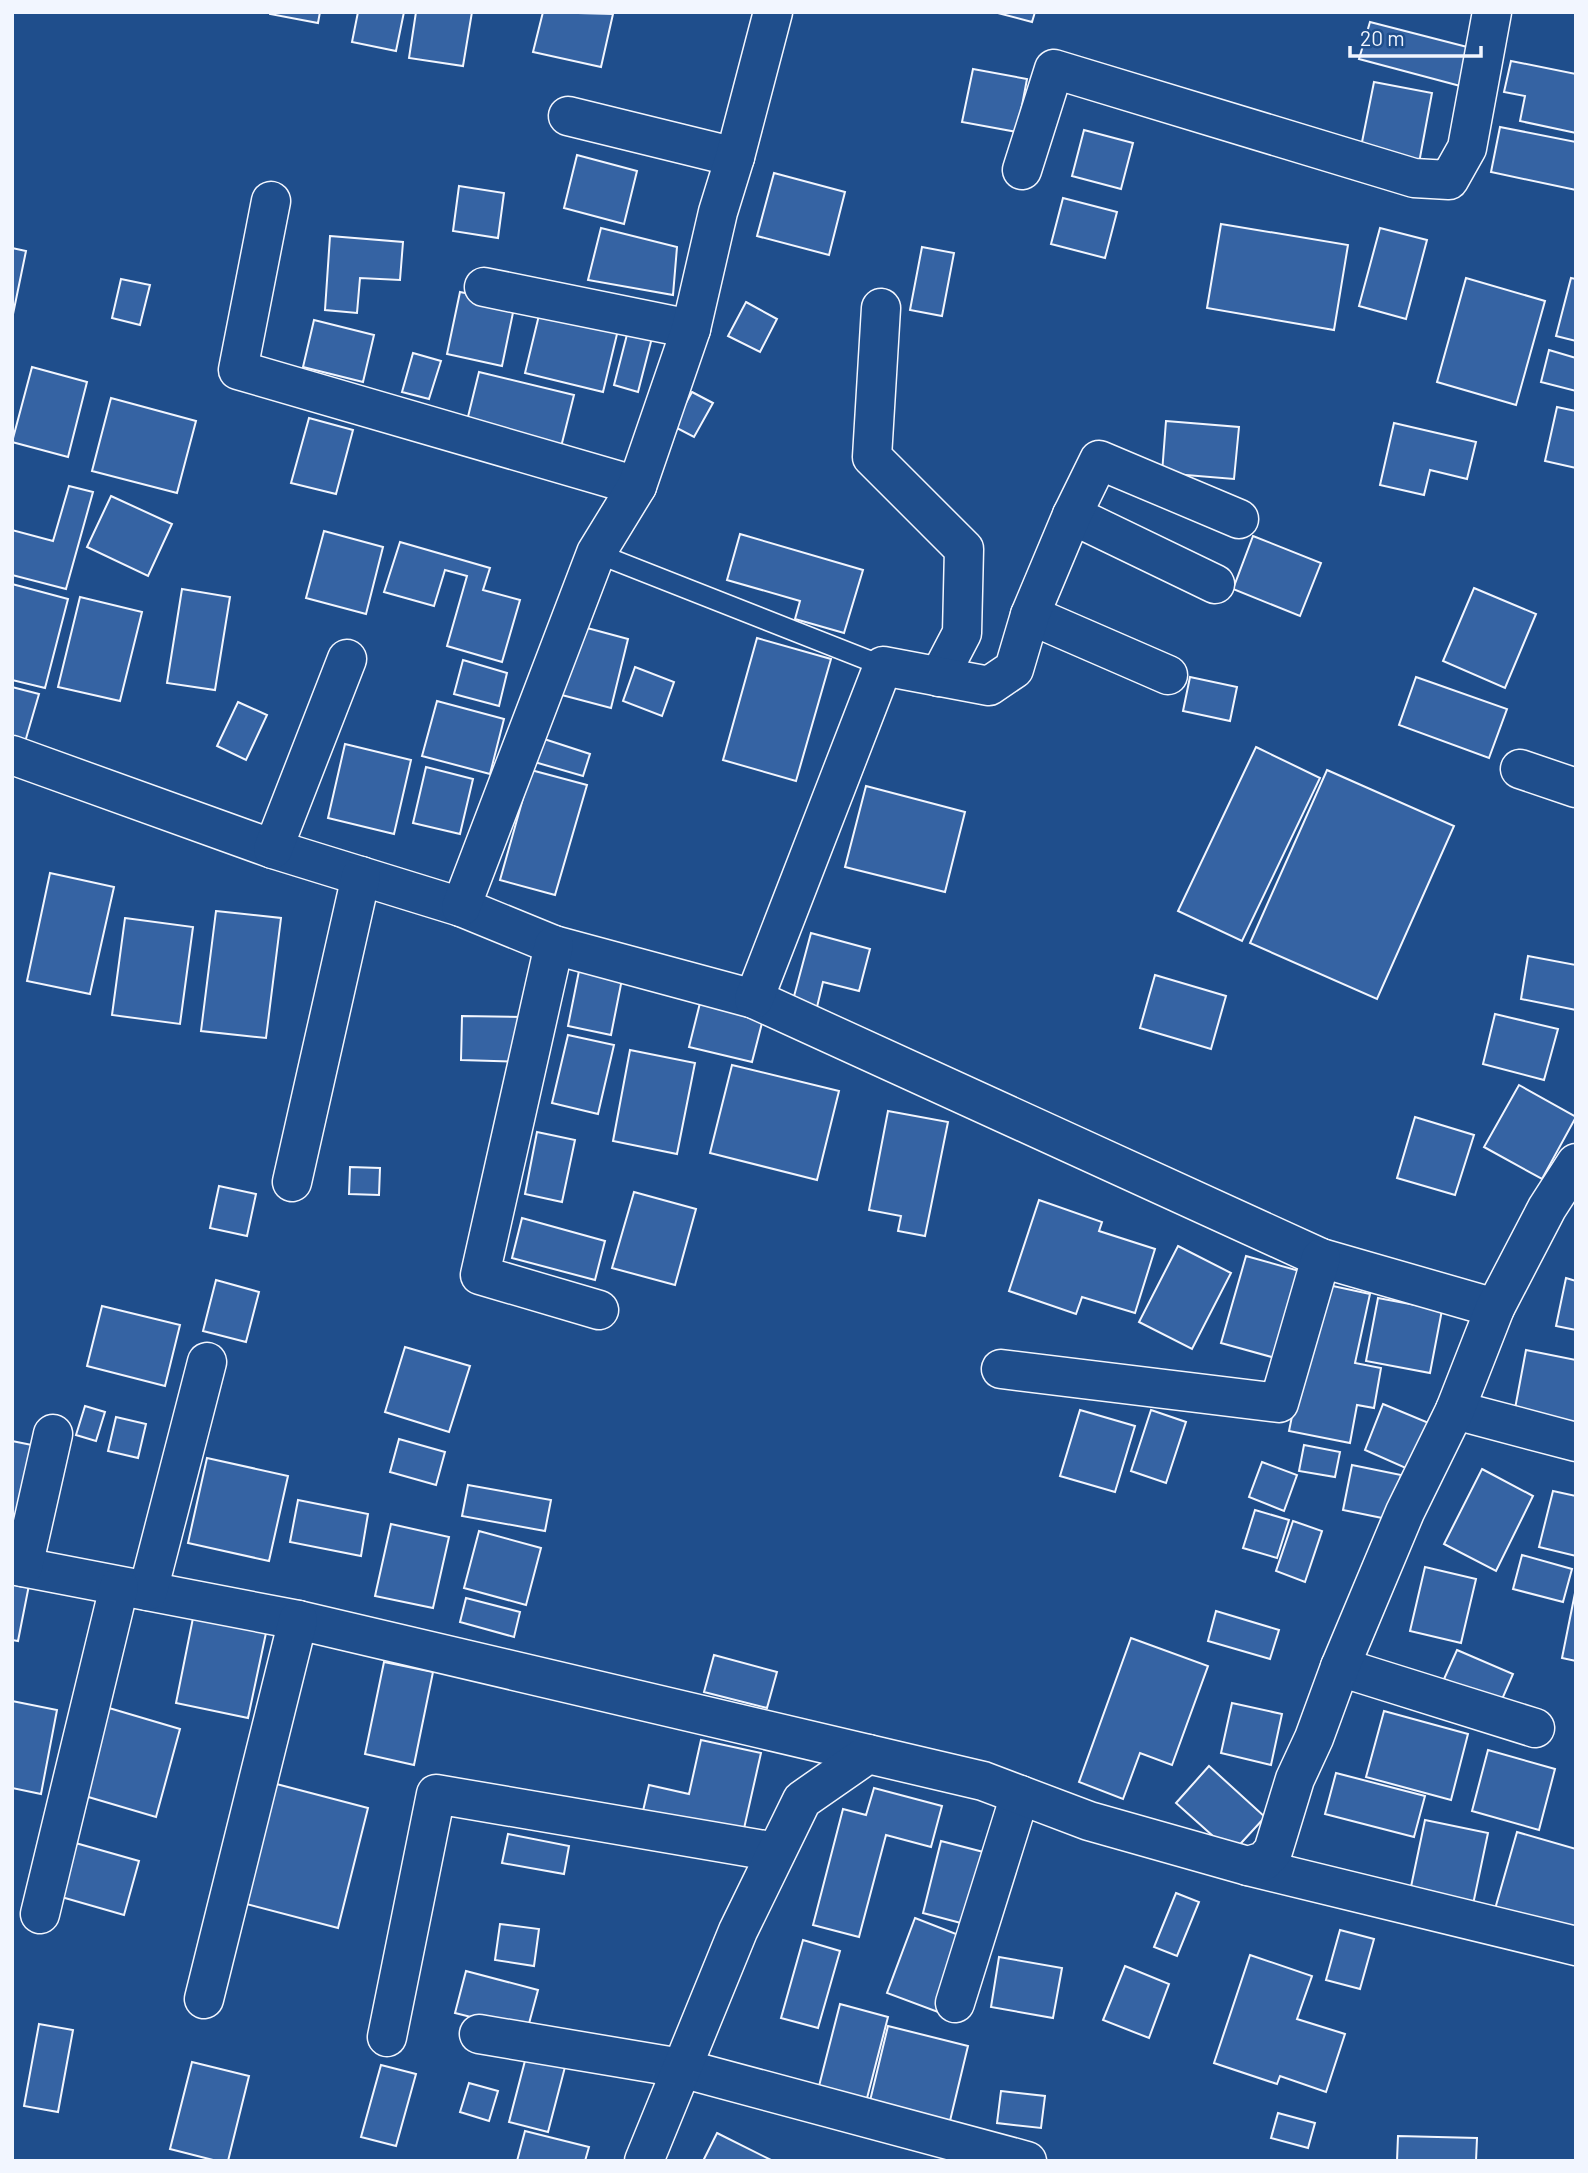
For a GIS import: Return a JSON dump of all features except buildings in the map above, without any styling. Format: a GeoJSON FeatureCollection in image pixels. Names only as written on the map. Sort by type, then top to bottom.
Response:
{"type":"FeatureCollection","features":[{"type":"Feature","properties":{"kind":"street"},"geometry":{"type":"LineString","coordinates":[[461,907],[596,553],[637,486],[691,329],[718,212],[773,12]]}},
{"type":"Feature","properties":{"kind":"street"},"geometry":{"type":"LineString","coordinates":[[1022,170],[1054,69],[1414,178],[1449,180],[1467,148],[1492,12]]}},
{"type":"Feature","properties":{"kind":"street"},"geometry":{"type":"LineString","coordinates":[[568,116],[735,157]]}},
{"type":"Feature","properties":{"kind":"street"},"geometry":{"type":"LineString","coordinates":[[271,201],[238,370],[637,486]]}},
{"type":"Feature","properties":{"kind":"street"},"geometry":{"type":"LineString","coordinates":[[484,287],[691,329]]}},
{"type":"Feature","properties":{"kind":"street"},"geometry":{"type":"LineString","coordinates":[[881,308],[872,457],[964,549],[962,633],[939,677]]}},
{"type":"Feature","properties":{"kind":"street"},"geometry":{"type":"LineString","coordinates":[[754,999],[883,666],[989,686],[1014,669],[1030,615],[1098,460],[1239,519]]}},
{"type":"Feature","properties":{"kind":"street"},"geometry":{"type":"LineString","coordinates":[[1072,515],[1215,584]]}},
{"type":"Feature","properties":{"kind":"street"},"geometry":{"type":"LineString","coordinates":[[1030,615],[1168,675]]}},
{"type":"Feature","properties":{"kind":"street"},"geometry":{"type":"LineString","coordinates":[[273,849],[347,659]]}},
{"type":"Feature","properties":{"kind":"street"},"geometry":{"type":"LineString","coordinates":[[12,755],[273,849],[461,907],[554,945],[754,999],[1321,1258],[1494,1308]]}},
{"type":"Feature","properties":{"kind":"street"},"geometry":{"type":"LineString","coordinates":[[1520,769],[1576,788]]}},
{"type":"Feature","properties":{"kind":"street"},"geometry":{"type":"LineString","coordinates":[[292,1182],[361,876]]}},
{"type":"Feature","properties":{"kind":"street"},"geometry":{"type":"LineString","coordinates":[[554,945],[480,1275],[599,1310]]}},
{"type":"Feature","properties":{"kind":"street"},"geometry":{"type":"LineString","coordinates":[[1248,1866],[1264,1861],[1273,1851],[1295,1779],[1314,1738],[1340,1667],[1405,1512],[1455,1410],[1494,1308],[1547,1208],[1576,1163]]}},
{"type":"Feature","properties":{"kind":"street"},"geometry":{"type":"LineString","coordinates":[[1001,1369],[1279,1403],[1321,1258]]}},
{"type":"Feature","properties":{"kind":"street"},"geometry":{"type":"LineString","coordinates":[[40,1914],[133,1589],[207,1362]]}},
{"type":"Feature","properties":{"kind":"street"},"geometry":{"type":"LineString","coordinates":[[1455,1410],[1576,1442]]}},
{"type":"Feature","properties":{"kind":"street"},"geometry":{"type":"LineString","coordinates":[[53,1434],[17,1566],[298,1620],[983,1781],[1089,1821],[1248,1866],[1576,1947]]}},
{"type":"Feature","properties":{"kind":"street"},"geometry":{"type":"LineString","coordinates":[[204,1999],[298,1620]]}},
{"type":"Feature","properties":{"kind":"street"},"geometry":{"type":"LineString","coordinates":[[1340,1667],[1535,1728]]}},
{"type":"Feature","properties":{"kind":"street"},"geometry":{"type":"LineString","coordinates":[[644,2161],[738,1931],[802,1800],[868,1754]]}},
{"type":"Feature","properties":{"kind":"street"},"geometry":{"type":"LineString","coordinates":[[387,2038],[436,1794],[776,1852]]}},
{"type":"Feature","properties":{"kind":"street"},"geometry":{"type":"LineString","coordinates":[[955,2003],[1020,1795]]}},
{"type":"Feature","properties":{"kind":"street"},"geometry":{"type":"LineString","coordinates":[[479,2034],[681,2068],[1027,2161]]}},
{"type":"Feature","properties":{"kind":"lane"},"geometry":{"type":"LineString","coordinates":[[596,553],[883,666]]}}]}
